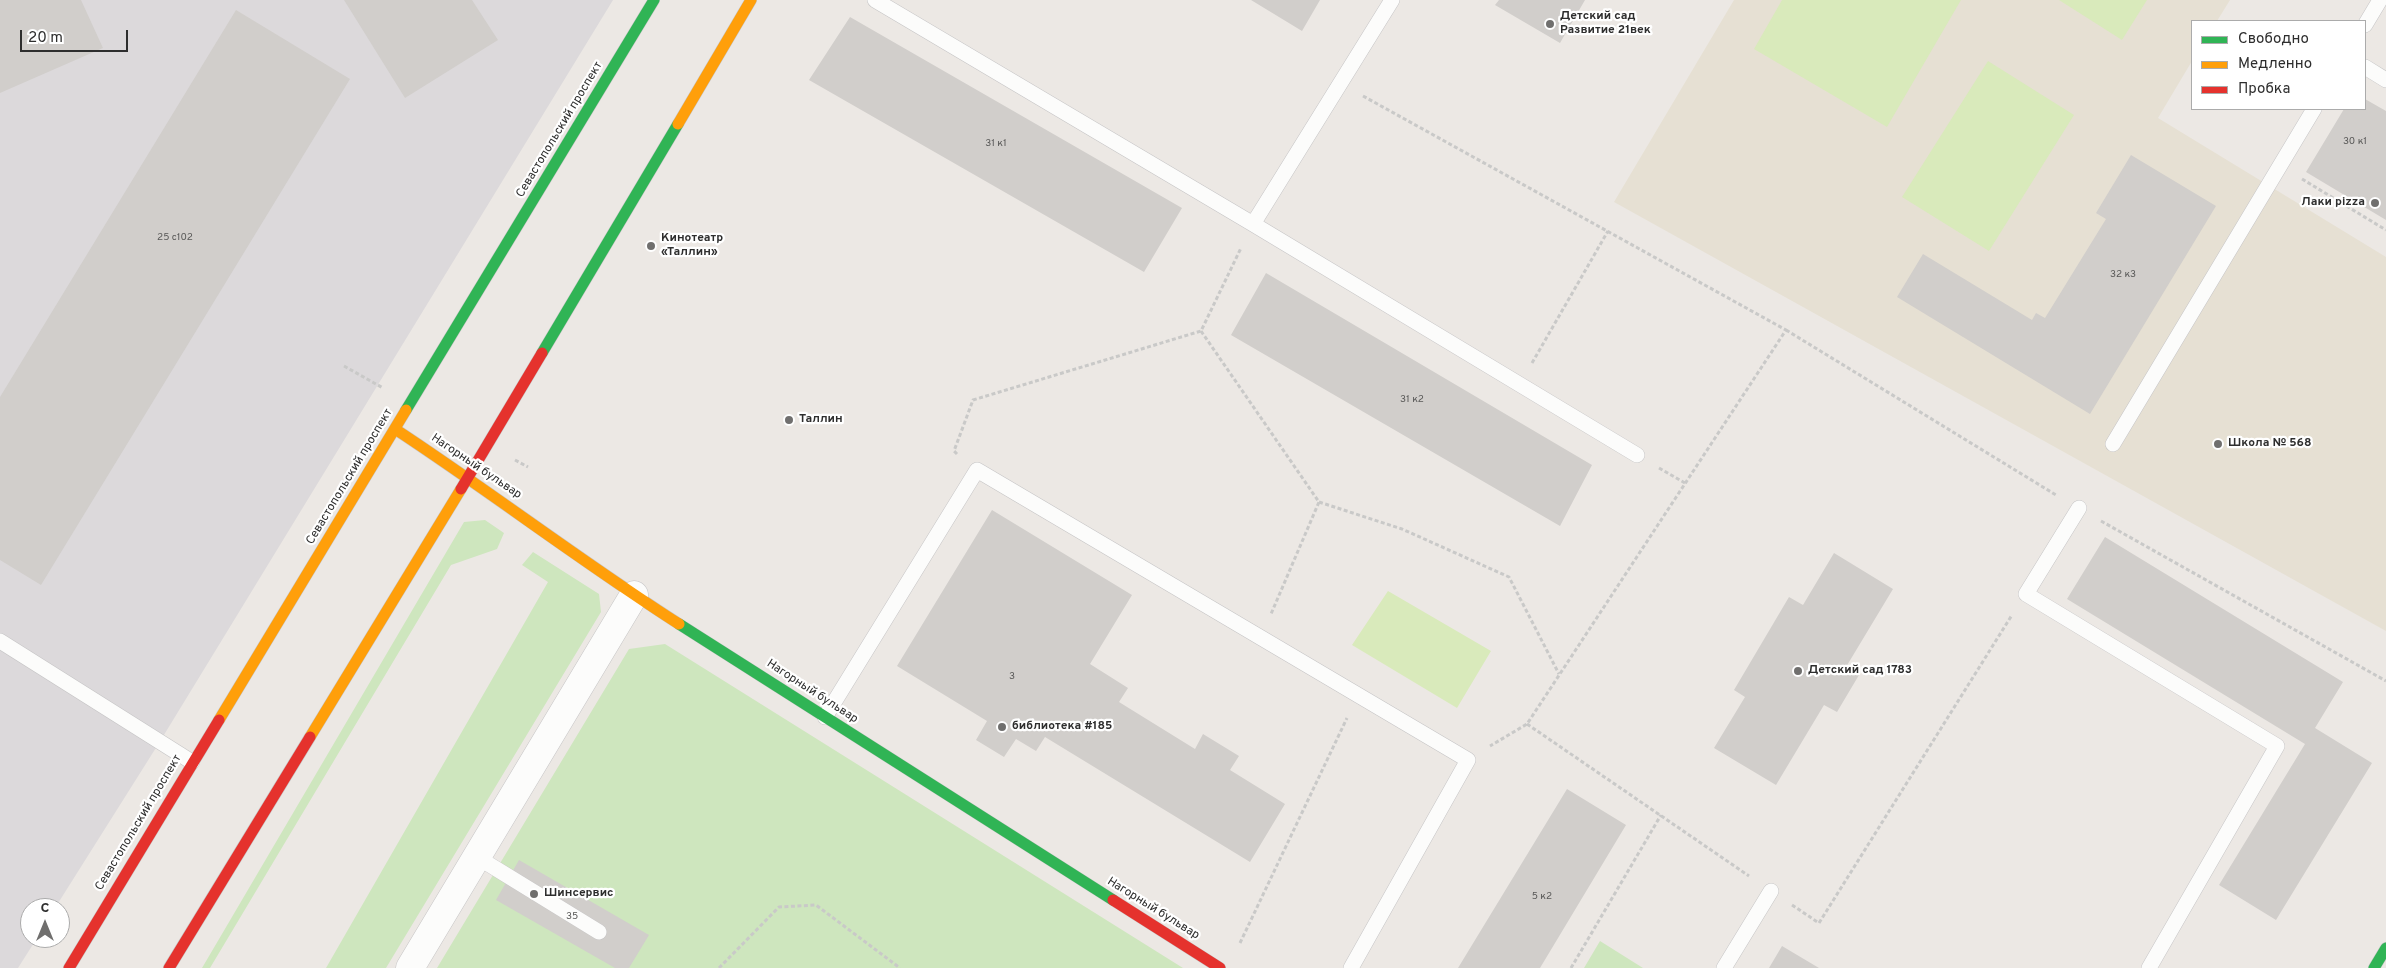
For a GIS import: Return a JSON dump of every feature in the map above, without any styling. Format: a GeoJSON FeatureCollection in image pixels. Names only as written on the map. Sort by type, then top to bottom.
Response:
{"type":"FeatureCollection","features":[{"type":"Feature","properties":{"kind":"main road","name":"Севастопольский проспект"},"geometry":{"type":"LineString","coordinates":[[69,968],[654,0]]}},
{"type":"Feature","properties":{"kind":"main road"},"geometry":{"type":"LineString","coordinates":[[169,968],[469,477],[751,0]]}},
{"type":"Feature","properties":{"kind":"main road","name":"Нагорный бульвар"},"geometry":{"type":"LineString","coordinates":[[395,429],[469,477],[634,595],[1220,968]]}},
{"type":"Feature","properties":{"kind":"main road"},"geometry":{"type":"LineString","coordinates":[[2374,968],[2386,948]]}},
{"type":"Feature","properties":{"kind":"street"},"geometry":{"type":"LineString","coordinates":[[410,968],[634,595]]}},
{"type":"Feature","properties":{"kind":"lane"},"geometry":{"type":"LineString","coordinates":[[876,0],[1637,455]]}},
{"type":"Feature","properties":{"kind":"lane"},"geometry":{"type":"LineString","coordinates":[[1253,224],[1392,0]]}},
{"type":"Feature","properties":{"kind":"lane"},"geometry":{"type":"LineString","coordinates":[[2366,23],[2380,0]]}},
{"type":"Feature","properties":{"kind":"lane"},"geometry":{"type":"LineString","coordinates":[[2366,68],[2386,80]]}},
{"type":"Feature","properties":{"kind":"lane"},"geometry":{"type":"LineString","coordinates":[[2113,444],[2313,110]]}},
{"type":"Feature","properties":{"kind":"lane"},"geometry":{"type":"LineString","coordinates":[[825,716],[977,470],[1468,760],[1351,968]]}},
{"type":"Feature","properties":{"kind":"lane"},"geometry":{"type":"LineString","coordinates":[[2079,508],[2026,594],[2277,746],[2149,968]]}},
{"type":"Feature","properties":{"kind":"lane"},"geometry":{"type":"LineString","coordinates":[[0,641],[95,703],[192,762]]}},
{"type":"Feature","properties":{"kind":"lane"},"geometry":{"type":"LineString","coordinates":[[477,857],[598,932]]}},
{"type":"Feature","properties":{"kind":"lane"},"geometry":{"type":"LineString","coordinates":[[1724,968],[1771,891]]}},
{"type":"Feature","properties":{"kind":"path"},"geometry":{"type":"LineString","coordinates":[[1340,83],[1786,330],[1527,724],[1468,760]]}},
{"type":"Feature","properties":{"kind":"path"},"geometry":{"type":"LineString","coordinates":[[2280,166],[2386,230]]}},
{"type":"Feature","properties":{"kind":"path"},"geometry":{"type":"LineString","coordinates":[[977,470],[954,452],[973,400],[1201,331],[1253,224]]}},
{"type":"Feature","properties":{"kind":"path"},"geometry":{"type":"LineString","coordinates":[[1520,384],[1608,231]]}},
{"type":"Feature","properties":{"kind":"path"},"geometry":{"type":"LineString","coordinates":[[1201,331],[1319,502],[1402,529],[1509,577],[1559,674]]}},
{"type":"Feature","properties":{"kind":"path"},"geometry":{"type":"LineString","coordinates":[[1261,638],[1319,502]]}},
{"type":"Feature","properties":{"kind":"path"},"geometry":{"type":"LineString","coordinates":[[1527,724],[1819,923],[2026,594]]}},
{"type":"Feature","properties":{"kind":"path"},"geometry":{"type":"LineString","coordinates":[[1237,950],[1358,695]]}},
{"type":"Feature","properties":{"kind":"path"},"geometry":{"type":"LineString","coordinates":[[1571,968],[1661,815]]}},
{"type":"Feature","properties":{"kind":"path"},"geometry":{"type":"LineString","coordinates":[[719,968],[779,907],[816,905],[900,968]]}},
{"type":"Feature","properties":{"kind":"shaded area"},"geometry":{"type":"Polygon","coordinates":[[[0,0],[613,0],[159,743],[61,898],[20,898],[20,948],[31,948],[18,968],[0,968],[0,0]]]}},
{"type":"Feature","properties":{"kind":"shaded area","name":"Школа № 568"},"geometry":{"type":"Polygon","coordinates":[[[1734,0],[2230,0],[2218,20],[2191,20],[2191,63],[2158,118],[2386,257],[2386,631],[1614,202],[1734,0]]]}},
{"type":"Feature","properties":{"kind":"green space"},"geometry":{"type":"Polygon","coordinates":[[[1782,0],[1961,0],[1887,127],[1754,49],[1782,0]]]}},
{"type":"Feature","properties":{"kind":"green space"},"geometry":{"type":"Polygon","coordinates":[[[2059,0],[2147,0],[2122,40],[2059,0]]]}},
{"type":"Feature","properties":{"kind":"green space"},"geometry":{"type":"Polygon","coordinates":[[[1988,61],[2074,115],[1989,251],[1902,197],[1988,61]]]}},
{"type":"Feature","properties":{"kind":"green space"},"geometry":{"type":"Polygon","coordinates":[[[485,520],[504,533],[497,549],[451,565],[210,968],[202,968],[464,522],[485,520]]]}},
{"type":"Feature","properties":{"kind":"green space"},"geometry":{"type":"Polygon","coordinates":[[[533,552],[599,594],[601,612],[386,968],[326,968],[548,582],[522,565],[533,552]]]}},
{"type":"Feature","properties":{"kind":"green space"},"geometry":{"type":"Polygon","coordinates":[[[1388,591],[1491,651],[1457,708],[1352,645],[1388,591]]]}},
{"type":"Feature","properties":{"kind":"green space"},"geometry":{"type":"Polygon","coordinates":[[[665,644],[1183,968],[437,968],[629,649],[665,644]]]}},
{"type":"Feature","properties":{"kind":"green space"},"geometry":{"type":"Polygon","coordinates":[[[1600,941],[1643,968],[1584,968],[1600,941]]]}},
{"type":"Feature","properties":{"kind":"building"},"geometry":{"type":"Polygon","coordinates":[[[0,0],[81,0],[103,48],[0,93],[0,0]]]}},
{"type":"Feature","properties":{"kind":"building"},"geometry":{"type":"Polygon","coordinates":[[[344,0],[472,0],[498,40],[405,98],[344,0]]]}},
{"type":"Feature","properties":{"kind":"building"},"geometry":{"type":"Polygon","coordinates":[[[1251,0],[1320,0],[1302,31],[1251,0]]]}},
{"type":"Feature","properties":{"kind":"building","name":"Детский сад Развитие 21век"},"geometry":{"type":"Polygon","coordinates":[[[1499,0],[1585,0],[1560,43],[1495,5],[1499,0]]]}},
{"type":"Feature","properties":{"kind":"building"},"geometry":{"type":"Polygon","coordinates":[[[236,10],[350,79],[41,585],[0,560],[0,397],[236,10]]]}},
{"type":"Feature","properties":{"kind":"building"},"geometry":{"type":"Polygon","coordinates":[[[850,17],[1182,208],[1144,272],[809,80],[850,17]]]}},
{"type":"Feature","properties":{"kind":"building"},"geometry":{"type":"Polygon","coordinates":[[[2366,100],[2386,111],[2386,220],[2306,172],[2343,110],[2366,110],[2366,100]]]}},
{"type":"Feature","properties":{"kind":"building"},"geometry":{"type":"Polygon","coordinates":[[[2131,155],[2216,206],[2090,414],[1897,297],[1923,254],[2032,320],[2036,313],[2045,318],[2106,219],[2096,213],[2131,155]]]}},
{"type":"Feature","properties":{"kind":"building"},"geometry":{"type":"Polygon","coordinates":[[[1266,273],[1592,465],[1560,526],[1231,335],[1266,273]]]}},
{"type":"Feature","properties":{"kind":"building"},"geometry":{"type":"Polygon","coordinates":[[[992,510],[1132,595],[1090,664],[1128,688],[1119,702],[1195,749],[1203,734],[1239,756],[1230,770],[1285,804],[1250,862],[1045,737],[1036,751],[1016,739],[1004,757],[976,740],[987,721],[897,666],[992,510]]]}},
{"type":"Feature","properties":{"kind":"building"},"geometry":{"type":"Polygon","coordinates":[[[2105,537],[2343,682],[2315,728],[2372,763],[2276,920],[2219,885],[2305,744],[2067,599],[2105,537]]]}},
{"type":"Feature","properties":{"kind":"building","name":"Детский сад 1783"},"geometry":{"type":"Polygon","coordinates":[[[1834,553],[1893,589],[1846,667],[1859,675],[1837,712],[1824,705],[1776,785],[1714,748],[1745,697],[1734,690],[1789,597],[1803,605],[1834,553]]]}},
{"type":"Feature","properties":{"kind":"building"},"geometry":{"type":"Polygon","coordinates":[[[1567,789],[1626,825],[1540,968],[1458,968],[1567,789]]]}},
{"type":"Feature","properties":{"kind":"building"},"geometry":{"type":"Polygon","coordinates":[[[519,860],[649,935],[629,968],[615,968],[496,900],[519,860]]]}},
{"type":"Feature","properties":{"kind":"building"},"geometry":{"type":"Polygon","coordinates":[[[1782,946],[1819,968],[1769,968],[1782,946]]]}},
{"type":"Feature","properties":{"kind":"traffic: fast"},"geometry":{"type":"LineString","coordinates":[[406,410],[654,0]]}},
{"type":"Feature","properties":{"kind":"traffic: fast"},"geometry":{"type":"LineString","coordinates":[[542,353],[678,124]]}},
{"type":"Feature","properties":{"kind":"traffic: fast"},"geometry":{"type":"LineString","coordinates":[[679,624],[1113,900]]}},
{"type":"Feature","properties":{"kind":"traffic: fast"},"geometry":{"type":"LineString","coordinates":[[2374,968],[2386,948]]}},
{"type":"Feature","properties":{"kind":"traffic: slow"},"geometry":{"type":"LineString","coordinates":[[678,124],[751,0]]}},
{"type":"Feature","properties":{"kind":"traffic: slow"},"geometry":{"type":"LineString","coordinates":[[219,720],[406,410]]}},
{"type":"Feature","properties":{"kind":"traffic: slow"},"geometry":{"type":"LineString","coordinates":[[395,429],[679,624]]}},
{"type":"Feature","properties":{"kind":"traffic: slow"},"geometry":{"type":"LineString","coordinates":[[310,737],[461,489]]}},
{"type":"Feature","properties":{"kind":"traffic: jam"},"geometry":{"type":"LineString","coordinates":[[461,489],[542,353]]}},
{"type":"Feature","properties":{"kind":"traffic: jam"},"geometry":{"type":"LineString","coordinates":[[69,968],[219,720]]}},
{"type":"Feature","properties":{"kind":"traffic: jam"},"geometry":{"type":"LineString","coordinates":[[169,968],[310,737]]}},
{"type":"Feature","properties":{"kind":"traffic: jam"},"geometry":{"type":"LineString","coordinates":[[1113,900],[1220,968]]}},
{"type":"Feature","properties":{"kind":"place","name":"Детский сад Развитие 21век"},"geometry":{"type":"Point","coordinates":[1550,24]}},
{"type":"Feature","properties":{"kind":"place","name":"Лаки pizza"},"geometry":{"type":"Point","coordinates":[2375,203]}},
{"type":"Feature","properties":{"kind":"place","name":"Кинотеатр «Таллин»"},"geometry":{"type":"Point","coordinates":[651,246]}},
{"type":"Feature","properties":{"kind":"place","name":"Таллин"},"geometry":{"type":"Point","coordinates":[789,420]}},
{"type":"Feature","properties":{"kind":"place","name":"Школа № 568"},"geometry":{"type":"Point","coordinates":[2218,444]}},
{"type":"Feature","properties":{"kind":"place","name":"Детский сад 1783"},"geometry":{"type":"Point","coordinates":[1798,671]}},
{"type":"Feature","properties":{"kind":"place","name":"библиотека #185"},"geometry":{"type":"Point","coordinates":[1002,727]}},
{"type":"Feature","properties":{"kind":"place","name":"Шинсервис"},"geometry":{"type":"Point","coordinates":[534,894]}}]}
